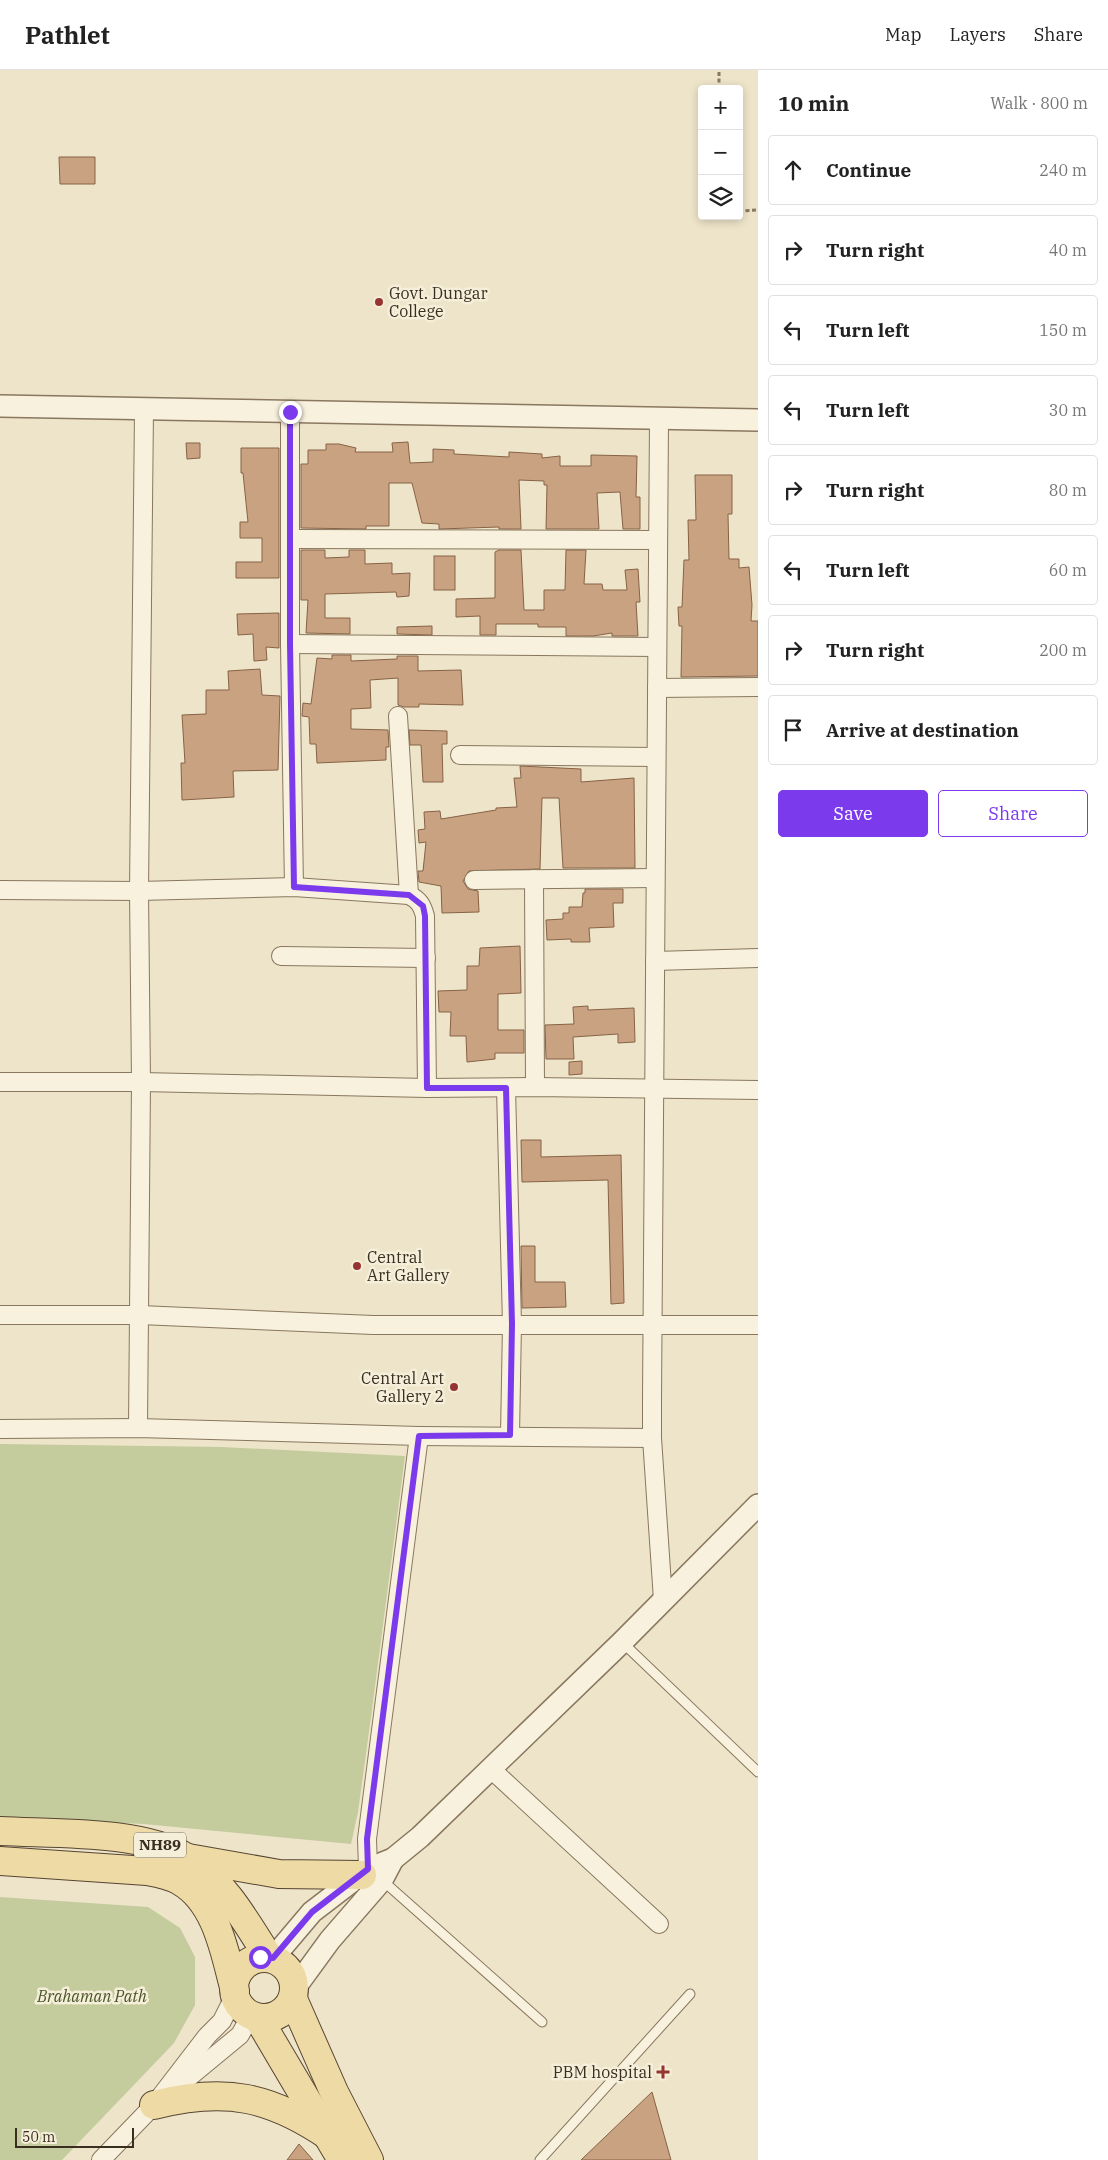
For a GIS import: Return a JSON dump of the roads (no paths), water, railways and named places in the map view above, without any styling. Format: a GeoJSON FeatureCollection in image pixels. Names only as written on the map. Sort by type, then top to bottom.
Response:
{"type":"FeatureCollection","features":[{"type":"Feature","properties":{"kind":"main road","name":"NH89"},"geometry":{"type":"LineString","coordinates":[[0,1831],[136,1839],[164,1846],[188,1858],[216,1883],[248,1924],[271,1958],[287,1968],[292,1976],[294,1993],[326,2075],[369,2160]]}},
{"type":"Feature","properties":{"kind":"main road"},"geometry":{"type":"LineString","coordinates":[[188,1858],[279,1874],[371,1875]]}},
{"type":"Feature","properties":{"kind":"main road","name":"NH89"},"geometry":{"type":"LineString","coordinates":[[0,1861],[147,1871],[164,1874],[180,1881],[202,1902],[211,1917],[244,2005],[336,2148]]}},
{"type":"Feature","properties":{"kind":"main road"},"geometry":{"type":"LineString","coordinates":[[271,1958],[253,1959],[241,1968],[236,1977],[244,2005],[272,2017],[282,2013],[294,1993]]}},
{"type":"Feature","properties":{"kind":"main road"},"geometry":{"type":"LineString","coordinates":[[154,2105],[182,2098],[239,2097],[283,2109],[300,2117],[336,2148]]}},
{"type":"Feature","properties":{"kind":"street"},"geometry":{"type":"LineString","coordinates":[[0,406],[659,420],[758,420]]}},
{"type":"Feature","properties":{"kind":"street"},"geometry":{"type":"LineString","coordinates":[[138,1428],[141,1082],[139,891],[144,410]]}},
{"type":"Feature","properties":{"kind":"street"},"geometry":{"type":"LineString","coordinates":[[290,412],[290,644],[294,887]]}},
{"type":"Feature","properties":{"kind":"street"},"geometry":{"type":"LineString","coordinates":[[659,420],[655,757],[656,1089],[652,1438],[663,1600]]}},
{"type":"Feature","properties":{"kind":"street"},"geometry":{"type":"LineString","coordinates":[[290,539],[658,540]]}},
{"type":"Feature","properties":{"kind":"street"},"geometry":{"type":"LineString","coordinates":[[290,644],[657,647]]}},
{"type":"Feature","properties":{"kind":"street"},"geometry":{"type":"LineString","coordinates":[[656,688],[758,687]]}},
{"type":"Feature","properties":{"kind":"street"},"geometry":{"type":"LineString","coordinates":[[398,716],[409,895]]}},
{"type":"Feature","properties":{"kind":"street"},"geometry":{"type":"LineString","coordinates":[[460,756],[655,757]]}},
{"type":"Feature","properties":{"kind":"street"},"geometry":{"type":"LineString","coordinates":[[474,880],[655,878]]}},
{"type":"Feature","properties":{"kind":"street"},"geometry":{"type":"LineString","coordinates":[[534,879],[536,1087]]}},
{"type":"Feature","properties":{"kind":"street"},"geometry":{"type":"LineString","coordinates":[[0,890],[139,891],[294,887],[409,895],[423,906],[426,958],[427,1088]]}},
{"type":"Feature","properties":{"kind":"street"},"geometry":{"type":"LineString","coordinates":[[281,956],[426,958]]}},
{"type":"Feature","properties":{"kind":"street"},"geometry":{"type":"LineString","coordinates":[[655,961],[758,958]]}},
{"type":"Feature","properties":{"kind":"street"},"geometry":{"type":"LineString","coordinates":[[0,1082],[758,1090]]}},
{"type":"Feature","properties":{"kind":"street"},"geometry":{"type":"LineString","coordinates":[[506,1088],[512,1324],[510,1435]]}},
{"type":"Feature","properties":{"kind":"street"},"geometry":{"type":"LineString","coordinates":[[0,1315],[140,1315],[373,1325],[758,1326]]}},
{"type":"Feature","properties":{"kind":"street"},"geometry":{"type":"LineString","coordinates":[[0,1429],[138,1428],[419,1436],[510,1435],[652,1438]]}},
{"type":"Feature","properties":{"kind":"street"},"geometry":{"type":"LineString","coordinates":[[294,1993],[371,1875],[367,1839],[419,1436]]}},
{"type":"Feature","properties":{"kind":"street"},"geometry":{"type":"LineString","coordinates":[[271,1958],[312,1912],[371,1875],[420,1837],[622,1642],[757,1508]]}},
{"type":"Feature","properties":{"kind":"street"},"geometry":{"type":"LineString","coordinates":[[491,1769],[659,1924]]}},
{"type":"Feature","properties":{"kind":"street"},"geometry":{"type":"LineString","coordinates":[[154,2105],[240,2035],[244,2005]]}},
{"type":"Feature","properties":{"kind":"street"},"geometry":{"type":"LineString","coordinates":[[101,2160],[154,2105],[207,2036],[222,2021],[244,2005]]}},
{"type":"Feature","properties":{"kind":"lane"},"geometry":{"type":"LineString","coordinates":[[622,1642],[758,1772]]}},
{"type":"Feature","properties":{"kind":"lane"},"geometry":{"type":"LineString","coordinates":[[371,1875],[542,2022]]}},
{"type":"Feature","properties":{"kind":"lane"},"geometry":{"type":"LineString","coordinates":[[540,2160],[690,1994]]}},
{"type":"Feature","properties":{"kind":"place","name":"Govt. Dungar College"},"geometry":{"type":"Point","coordinates":[379,302]}},
{"type":"Feature","properties":{"kind":"place","name":"Central Art Gallery"},"geometry":{"type":"Point","coordinates":[357,1266]}},
{"type":"Feature","properties":{"kind":"place","name":"Central Art Gallery 2"},"geometry":{"type":"Point","coordinates":[454,1387]}},
{"type":"Feature","properties":{"kind":"place","name":"PBM hospital"},"geometry":{"type":"Point","coordinates":[663,2072]}},
{"type":"Feature","properties":{"kind":"park label","name":"Brahaman Path"},"geometry":{"type":"Point","coordinates":[92,1996]}}]}
